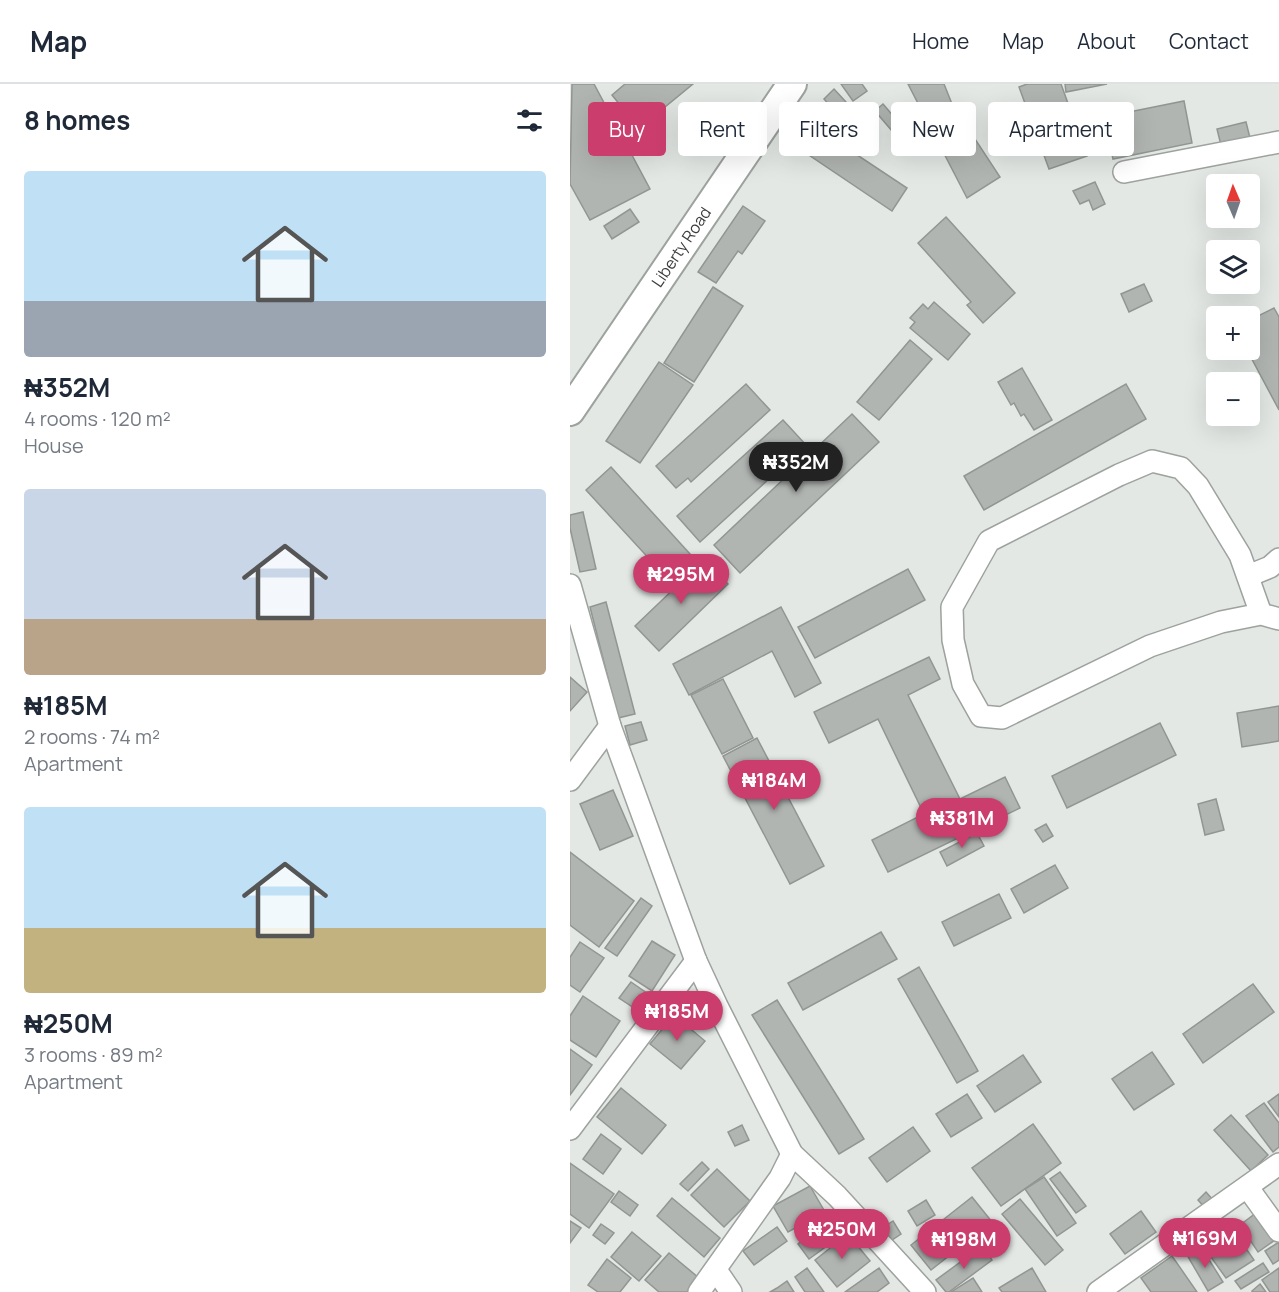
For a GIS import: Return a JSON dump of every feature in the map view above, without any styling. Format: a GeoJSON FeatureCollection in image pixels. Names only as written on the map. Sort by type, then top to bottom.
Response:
{"type":"FeatureCollection","features":[{"type":"Feature","properties":{"kind":"street","name":"Liberty Road"},"geometry":{"type":"LineString","coordinates":[[570,411],[792,84]]}},
{"type":"Feature","properties":{"kind":"street"},"geometry":{"type":"LineString","coordinates":[[1124,172],[1279,142]]}},
{"type":"Feature","properties":{"kind":"street"},"geometry":{"type":"LineString","coordinates":[[1152,461],[1181,468],[1198,486],[1240,555],[1248,576],[1270,616],[1221,622],[1150,646],[1002,718],[981,716],[963,684],[953,640],[952,607],[989,541],[1119,475],[1152,461]]}},
{"type":"Feature","properties":{"kind":"street"},"geometry":{"type":"LineString","coordinates":[[1248,576],[1270,567],[1279,559]]}},
{"type":"Feature","properties":{"kind":"street"},"geometry":{"type":"LineString","coordinates":[[570,585],[610,726],[696,961],[792,1154],[837,1196],[925,1292]]}},
{"type":"Feature","properties":{"kind":"street"},"geometry":{"type":"LineString","coordinates":[[570,780],[610,726]]}},
{"type":"Feature","properties":{"kind":"street"},"geometry":{"type":"LineString","coordinates":[[570,1129],[696,961]]}},
{"type":"Feature","properties":{"kind":"street"},"geometry":{"type":"LineString","coordinates":[[699,1292],[780,1178],[792,1154]]}},
{"type":"Feature","properties":{"kind":"street"},"geometry":{"type":"LineString","coordinates":[[1098,1292],[1123,1285],[1279,1164]]}},
{"type":"Feature","properties":{"kind":"street"},"geometry":{"type":"LineString","coordinates":[[1248,1188],[1279,1231]]}},
{"type":"Feature","properties":{"kind":"street"},"geometry":{"type":"LineString","coordinates":[[716,1270],[731,1292]]}},
{"type":"Feature","properties":{"kind":"building"},"geometry":{"type":"Polygon","coordinates":[[[572,84],[594,84],[604,102],[588,102],[588,156],[632,156],[650,189],[590,220],[570,184],[572,84]]]}},
{"type":"Feature","properties":{"kind":"building"},"geometry":{"type":"Polygon","coordinates":[[[625,84],[693,84],[666,106],[666,102],[618,102],[612,95],[625,84]]]}},
{"type":"Feature","properties":{"kind":"building"},"geometry":{"type":"Polygon","coordinates":[[[841,84],[862,84],[867,91],[853,101],[841,84]]]}},
{"type":"Feature","properties":{"kind":"building"},"geometry":{"type":"Polygon","coordinates":[[[908,84],[944,84],[951,102],[917,102],[908,84]]]}},
{"type":"Feature","properties":{"kind":"building"},"geometry":{"type":"Polygon","coordinates":[[[1027,84],[1061,84],[1068,102],[1024,102],[1019,87],[1027,84]]]}},
{"type":"Feature","properties":{"kind":"building"},"geometry":{"type":"Polygon","coordinates":[[[1065,84],[1107,84],[1066,92],[1065,84]]]}},
{"type":"Feature","properties":{"kind":"building"},"geometry":{"type":"Polygon","coordinates":[[[834,89],[846,102],[827,102],[824,99],[834,89]]]}},
{"type":"Feature","properties":{"kind":"building"},"geometry":{"type":"Polygon","coordinates":[[[1184,101],[1192,143],[1134,155],[1134,111],[1184,101]]]}},
{"type":"Feature","properties":{"kind":"building"},"geometry":{"type":"Polygon","coordinates":[[[883,104],[891,113],[891,130],[879,116],[879,108],[883,104]]]}},
{"type":"Feature","properties":{"kind":"building"},"geometry":{"type":"Polygon","coordinates":[[[1246,122],[1250,138],[1221,145],[1217,129],[1246,122]]]}},
{"type":"Feature","properties":{"kind":"building"},"geometry":{"type":"Polygon","coordinates":[[[976,140],[1000,177],[967,198],[945,156],[976,156],[976,140]]]}},
{"type":"Feature","properties":{"kind":"building"},"geometry":{"type":"Polygon","coordinates":[[[810,156],[859,156],[907,188],[892,211],[810,156]]]}},
{"type":"Feature","properties":{"kind":"building"},"geometry":{"type":"Polygon","coordinates":[[[1044,156],[1087,156],[1049,169],[1044,156]]]}},
{"type":"Feature","properties":{"kind":"building"},"geometry":{"type":"Polygon","coordinates":[[[1112,156],[1128,156],[1113,159],[1112,156]]]}},
{"type":"Feature","properties":{"kind":"building"},"geometry":{"type":"Polygon","coordinates":[[[1095,182],[1105,204],[1093,210],[1089,200],[1080,204],[1073,191],[1095,182]]]}},
{"type":"Feature","properties":{"kind":"building"},"geometry":{"type":"Polygon","coordinates":[[[743,206],[765,221],[742,254],[738,251],[716,283],[698,272],[743,206]]]}},
{"type":"Feature","properties":{"kind":"building"},"geometry":{"type":"Polygon","coordinates":[[[630,209],[639,222],[612,239],[604,226],[630,209]]]}},
{"type":"Feature","properties":{"kind":"building"},"geometry":{"type":"Polygon","coordinates":[[[946,217],[1015,293],[983,323],[967,305],[971,302],[918,243],[946,217]]]}},
{"type":"Feature","properties":{"kind":"building"},"geometry":{"type":"Polygon","coordinates":[[[1144,284],[1152,301],[1129,312],[1121,294],[1144,284]]]}},
{"type":"Feature","properties":{"kind":"building"},"geometry":{"type":"Polygon","coordinates":[[[713,287],[743,306],[694,382],[664,363],[713,287]]]}},
{"type":"Feature","properties":{"kind":"building"},"geometry":{"type":"Polygon","coordinates":[[[934,302],[970,334],[948,360],[910,328],[915,322],[910,318],[923,304],[928,309],[934,302]]]}},
{"type":"Feature","properties":{"kind":"building"},"geometry":{"type":"Polygon","coordinates":[[[1274,308],[1279,317],[1279,410],[1252,360],[1260,360],[1260,315],[1274,308]]]}},
{"type":"Feature","properties":{"kind":"building"},"geometry":{"type":"Polygon","coordinates":[[[910,340],[932,359],[879,420],[857,402],[910,340]]]}},
{"type":"Feature","properties":{"kind":"building"},"geometry":{"type":"Polygon","coordinates":[[[659,362],[693,385],[640,463],[606,441],[659,362]]]}},
{"type":"Feature","properties":{"kind":"building"},"geometry":{"type":"Polygon","coordinates":[[[1022,368],[1052,420],[1034,430],[1024,414],[1021,416],[1014,403],[1011,405],[998,382],[1022,368]]]}},
{"type":"Feature","properties":{"kind":"building"},"geometry":{"type":"Polygon","coordinates":[[[746,384],[770,410],[691,482],[688,478],[676,488],[656,466],[746,384]]]}},
{"type":"Feature","properties":{"kind":"building"},"geometry":{"type":"Polygon","coordinates":[[[1126,384],[1146,419],[984,510],[964,476],[1126,384]]]}},
{"type":"Feature","properties":{"kind":"building"},"geometry":{"type":"Polygon","coordinates":[[[852,414],[879,442],[740,573],[714,545],[852,414]]]}},
{"type":"Feature","properties":{"kind":"building"},"geometry":{"type":"Polygon","coordinates":[[[783,420],[806,445],[700,542],[677,516],[783,420]]]}},
{"type":"Feature","properties":{"kind":"building"},"geometry":{"type":"Polygon","coordinates":[[[611,467],[690,554],[665,576],[586,490],[611,467]]]}},
{"type":"Feature","properties":{"kind":"building"},"geometry":{"type":"Polygon","coordinates":[[[583,512],[596,569],[580,572],[570,528],[570,515],[583,512]]]}},
{"type":"Feature","properties":{"kind":"building"},"geometry":{"type":"Polygon","coordinates":[[[704,560],[728,584],[659,651],[635,626],[704,560]]]}},
{"type":"Feature","properties":{"kind":"building"},"geometry":{"type":"Polygon","coordinates":[[[908,569],[925,600],[815,658],[798,627],[908,569]]]}},
{"type":"Feature","properties":{"kind":"building"},"geometry":{"type":"Polygon","coordinates":[[[606,602],[635,714],[618,718],[590,607],[606,602]]]}},
{"type":"Feature","properties":{"kind":"building"},"geometry":{"type":"Polygon","coordinates":[[[781,607],[821,683],[795,697],[772,651],[689,695],[673,664],[781,607]]]}},
{"type":"Feature","properties":{"kind":"building"},"geometry":{"type":"Polygon","coordinates":[[[929,657],[940,679],[908,695],[960,799],[1005,777],[1020,808],[888,872],[872,840],[924,814],[878,719],[829,743],[814,712],[929,657]]]}},
{"type":"Feature","properties":{"kind":"building"},"geometry":{"type":"Polygon","coordinates":[[[570,677],[587,692],[570,711],[570,677]]]}},
{"type":"Feature","properties":{"kind":"building"},"geometry":{"type":"Polygon","coordinates":[[[723,679],[753,738],[722,754],[691,695],[723,679]]]}},
{"type":"Feature","properties":{"kind":"building"},"geometry":{"type":"Polygon","coordinates":[[[1279,706],[1279,741],[1242,747],[1237,713],[1279,706]]]}},
{"type":"Feature","properties":{"kind":"building"},"geometry":{"type":"Polygon","coordinates":[[[641,722],[647,740],[630,745],[625,726],[641,722]]]}},
{"type":"Feature","properties":{"kind":"building"},"geometry":{"type":"Polygon","coordinates":[[[1160,723],[1176,755],[1067,808],[1052,776],[1160,723]]]}},
{"type":"Feature","properties":{"kind":"building"},"geometry":{"type":"Polygon","coordinates":[[[757,738],[824,866],[790,884],[723,756],[757,738]]]}},
{"type":"Feature","properties":{"kind":"building"},"geometry":{"type":"Polygon","coordinates":[[[613,790],[633,836],[600,850],[580,804],[613,790]]]}},
{"type":"Feature","properties":{"kind":"building"},"geometry":{"type":"Polygon","coordinates":[[[1216,799],[1224,830],[1205,835],[1198,804],[1216,799]]]}},
{"type":"Feature","properties":{"kind":"building"},"geometry":{"type":"Polygon","coordinates":[[[1046,824],[1053,836],[1043,842],[1035,830],[1046,824]]]}},
{"type":"Feature","properties":{"kind":"building"},"geometry":{"type":"Polygon","coordinates":[[[977,833],[984,846],[947,866],[940,852],[977,833]]]}},
{"type":"Feature","properties":{"kind":"building"},"geometry":{"type":"Polygon","coordinates":[[[570,852],[634,901],[599,947],[570,925],[570,852]]]}},
{"type":"Feature","properties":{"kind":"building"},"geometry":{"type":"Polygon","coordinates":[[[1055,865],[1068,888],[1024,913],[1011,889],[1055,865]]]}},
{"type":"Feature","properties":{"kind":"building"},"geometry":{"type":"Polygon","coordinates":[[[999,894],[1011,918],[954,946],[942,922],[999,894]]]}},
{"type":"Feature","properties":{"kind":"building"},"geometry":{"type":"Polygon","coordinates":[[[641,898],[652,906],[617,956],[605,948],[641,898]]]}},
{"type":"Feature","properties":{"kind":"building"},"geometry":{"type":"Polygon","coordinates":[[[881,932],[897,959],[803,1010],[788,983],[881,932]]]}},
{"type":"Feature","properties":{"kind":"building"},"geometry":{"type":"Polygon","coordinates":[[[652,941],[675,955],[652,991],[629,976],[652,941]]]}},
{"type":"Feature","properties":{"kind":"building"},"geometry":{"type":"Polygon","coordinates":[[[580,942],[604,958],[580,992],[570,985],[570,957],[580,942]]]}},
{"type":"Feature","properties":{"kind":"building"},"geometry":{"type":"Polygon","coordinates":[[[919,967],[978,1071],[957,1083],[898,979],[919,967]]]}},
{"type":"Feature","properties":{"kind":"building"},"geometry":{"type":"Polygon","coordinates":[[[631,982],[654,998],[643,1014],[619,998],[631,982]]]}},
{"type":"Feature","properties":{"kind":"building"},"geometry":{"type":"Polygon","coordinates":[[[1253,984],[1274,1012],[1203,1063],[1183,1034],[1253,984]]]}},
{"type":"Feature","properties":{"kind":"building"},"geometry":{"type":"Polygon","coordinates":[[[583,996],[620,1021],[596,1057],[570,1040],[570,1016],[583,996]]]}},
{"type":"Feature","properties":{"kind":"building"},"geometry":{"type":"Polygon","coordinates":[[[777,1000],[864,1139],[839,1154],[752,1015],[777,1000]]]}},
{"type":"Feature","properties":{"kind":"building"},"geometry":{"type":"Polygon","coordinates":[[[674,1015],[705,1041],[681,1069],[650,1044],[674,1015]]]}},
{"type":"Feature","properties":{"kind":"building"},"geometry":{"type":"Polygon","coordinates":[[[570,1049],[592,1065],[570,1095],[570,1049]]]}},
{"type":"Feature","properties":{"kind":"building"},"geometry":{"type":"Polygon","coordinates":[[[1152,1052],[1174,1084],[1134,1110],[1112,1079],[1152,1052]]]}},
{"type":"Feature","properties":{"kind":"building"},"geometry":{"type":"Polygon","coordinates":[[[1023,1055],[1041,1082],[995,1112],[977,1086],[1023,1055]]]}},
{"type":"Feature","properties":{"kind":"building"},"geometry":{"type":"Polygon","coordinates":[[[621,1088],[666,1125],[642,1154],[597,1117],[621,1088]]]}},
{"type":"Feature","properties":{"kind":"building"},"geometry":{"type":"Polygon","coordinates":[[[967,1094],[982,1118],[951,1137],[936,1114],[967,1094]]]}},
{"type":"Feature","properties":{"kind":"building"},"geometry":{"type":"Polygon","coordinates":[[[1279,1094],[1279,1117],[1268,1102],[1279,1094]]]}},
{"type":"Feature","properties":{"kind":"building"},"geometry":{"type":"Polygon","coordinates":[[[1264,1103],[1279,1123],[1279,1147],[1273,1152],[1246,1116],[1264,1103]]]}},
{"type":"Feature","properties":{"kind":"building"},"geometry":{"type":"Polygon","coordinates":[[[1231,1115],[1268,1155],[1251,1171],[1214,1130],[1231,1115]]]}},
{"type":"Feature","properties":{"kind":"building"},"geometry":{"type":"Polygon","coordinates":[[[1033,1124],[1061,1163],[1001,1206],[972,1168],[1033,1124]]]}},
{"type":"Feature","properties":{"kind":"building"},"geometry":{"type":"Polygon","coordinates":[[[742,1125],[749,1140],[735,1146],[728,1132],[742,1125]]]}},
{"type":"Feature","properties":{"kind":"building"},"geometry":{"type":"Polygon","coordinates":[[[913,1127],[930,1151],[887,1182],[869,1158],[913,1127]]]}},
{"type":"Feature","properties":{"kind":"building"},"geometry":{"type":"Polygon","coordinates":[[[601,1134],[621,1149],[603,1174],[583,1159],[601,1134]]]}},
{"type":"Feature","properties":{"kind":"building"},"geometry":{"type":"Polygon","coordinates":[[[702,1162],[709,1169],[688,1191],[680,1184],[702,1162]]]}},
{"type":"Feature","properties":{"kind":"building"},"geometry":{"type":"Polygon","coordinates":[[[570,1163],[614,1194],[589,1228],[570,1214],[570,1163]]]}},
{"type":"Feature","properties":{"kind":"building"},"geometry":{"type":"Polygon","coordinates":[[[717,1169],[750,1201],[724,1227],[691,1195],[717,1169]]]}},
{"type":"Feature","properties":{"kind":"building"},"geometry":{"type":"Polygon","coordinates":[[[1060,1172],[1086,1206],[1076,1213],[1050,1179],[1060,1172]]]}},
{"type":"Feature","properties":{"kind":"building"},"geometry":{"type":"Polygon","coordinates":[[[1044,1177],[1076,1223],[1057,1236],[1025,1189],[1044,1177]]]}},
{"type":"Feature","properties":{"kind":"building"},"geometry":{"type":"Polygon","coordinates":[[[810,1186],[825,1212],[788,1232],[773,1206],[810,1186]]]}},
{"type":"Feature","properties":{"kind":"building"},"geometry":{"type":"Polygon","coordinates":[[[619,1191],[638,1205],[630,1216],[611,1202],[619,1191]]]}},
{"type":"Feature","properties":{"kind":"building"},"geometry":{"type":"Polygon","coordinates":[[[1206,1192],[1213,1200],[1205,1208],[1198,1200],[1206,1192]]]}},
{"type":"Feature","properties":{"kind":"building"},"geometry":{"type":"Polygon","coordinates":[[[972,1197],[992,1222],[931,1270],[911,1245],[972,1197]]]}},
{"type":"Feature","properties":{"kind":"building"},"geometry":{"type":"Polygon","coordinates":[[[672,1198],[720,1238],[704,1257],[657,1216],[672,1198]]]}},
{"type":"Feature","properties":{"kind":"building"},"geometry":{"type":"Polygon","coordinates":[[[1020,1199],[1063,1250],[1045,1265],[1002,1214],[1020,1199]]]}},
{"type":"Feature","properties":{"kind":"building"},"geometry":{"type":"Polygon","coordinates":[[[926,1200],[935,1215],[917,1226],[908,1211],[926,1200]]]}},
{"type":"Feature","properties":{"kind":"building"},"geometry":{"type":"Polygon","coordinates":[[[1141,1211],[1156,1232],[1125,1254],[1110,1234],[1141,1211]]]}},
{"type":"Feature","properties":{"kind":"building"},"geometry":{"type":"Polygon","coordinates":[[[1256,1213],[1275,1240],[1258,1252],[1240,1225],[1256,1213]]]}},
{"type":"Feature","properties":{"kind":"building"},"geometry":{"type":"Polygon","coordinates":[[[570,1221],[581,1228],[570,1243],[570,1221]]]}},
{"type":"Feature","properties":{"kind":"building"},"geometry":{"type":"Polygon","coordinates":[[[893,1221],[901,1234],[889,1242],[881,1229],[893,1221]]]}},
{"type":"Feature","properties":{"kind":"building"},"geometry":{"type":"Polygon","coordinates":[[[828,1222],[839,1237],[809,1259],[798,1244],[828,1222]]]}},
{"type":"Feature","properties":{"kind":"building"},"geometry":{"type":"Polygon","coordinates":[[[601,1224],[614,1233],[605,1244],[593,1235],[601,1224]]]}},
{"type":"Feature","properties":{"kind":"building"},"geometry":{"type":"Polygon","coordinates":[[[777,1227],[787,1241],[754,1265],[743,1251],[777,1227]]]}},
{"type":"Feature","properties":{"kind":"building"},"geometry":{"type":"Polygon","coordinates":[[[1231,1227],[1254,1260],[1226,1278],[1203,1246],[1231,1227]]]}},
{"type":"Feature","properties":{"kind":"building"},"geometry":{"type":"Polygon","coordinates":[[[632,1232],[661,1256],[639,1281],[611,1257],[632,1232]]]}},
{"type":"Feature","properties":{"kind":"building"},"geometry":{"type":"Polygon","coordinates":[[[848,1234],[870,1261],[837,1287],[815,1260],[848,1234]]]}},
{"type":"Feature","properties":{"kind":"building"},"geometry":{"type":"Polygon","coordinates":[[[1279,1242],[1279,1260],[1273,1264],[1265,1251],[1279,1242]]]}},
{"type":"Feature","properties":{"kind":"building"},"geometry":{"type":"Polygon","coordinates":[[[982,1246],[992,1260],[946,1292],[936,1280],[982,1246]]]}},
{"type":"Feature","properties":{"kind":"building"},"geometry":{"type":"Polygon","coordinates":[[[1201,1247],[1223,1282],[1208,1291],[1187,1255],[1201,1247]]]}},
{"type":"Feature","properties":{"kind":"building"},"geometry":{"type":"Polygon","coordinates":[[[669,1253],[699,1278],[687,1292],[659,1292],[645,1280],[669,1253]]]}},
{"type":"Feature","properties":{"kind":"building"},"geometry":{"type":"Polygon","coordinates":[[[1172,1256],[1197,1292],[1151,1292],[1141,1278],[1172,1256]]]}},
{"type":"Feature","properties":{"kind":"building"},"geometry":{"type":"Polygon","coordinates":[[[607,1259],[631,1278],[620,1292],[598,1292],[588,1285],[607,1259]]]}},
{"type":"Feature","properties":{"kind":"building"},"geometry":{"type":"Polygon","coordinates":[[[1263,1263],[1269,1272],[1241,1289],[1235,1281],[1263,1263]]]}},
{"type":"Feature","properties":{"kind":"building"},"geometry":{"type":"Polygon","coordinates":[[[807,1268],[824,1292],[805,1292],[795,1277],[807,1268]]]}},
{"type":"Feature","properties":{"kind":"building"},"geometry":{"type":"Polygon","coordinates":[[[879,1268],[889,1283],[877,1292],[845,1292],[879,1268]]]}},
{"type":"Feature","properties":{"kind":"building"},"geometry":{"type":"Polygon","coordinates":[[[1032,1268],[1046,1292],[1002,1292],[999,1288],[1032,1268]]]}},
{"type":"Feature","properties":{"kind":"building"},"geometry":{"type":"Polygon","coordinates":[[[1279,1268],[1279,1292],[1270,1292],[1262,1280],[1279,1268]]]}},
{"type":"Feature","properties":{"kind":"building"},"geometry":{"type":"Polygon","coordinates":[[[973,1278],[982,1292],[951,1292],[973,1278]]]}},
{"type":"Feature","properties":{"kind":"building"},"geometry":{"type":"Polygon","coordinates":[[[787,1281],[794,1292],[770,1292],[777,1288],[787,1281]]]}},
{"type":"Feature","properties":{"kind":"building"},"geometry":{"type":"Polygon","coordinates":[[[1260,1284],[1266,1292],[1252,1292],[1252,1291],[1260,1284]]]}}]}
